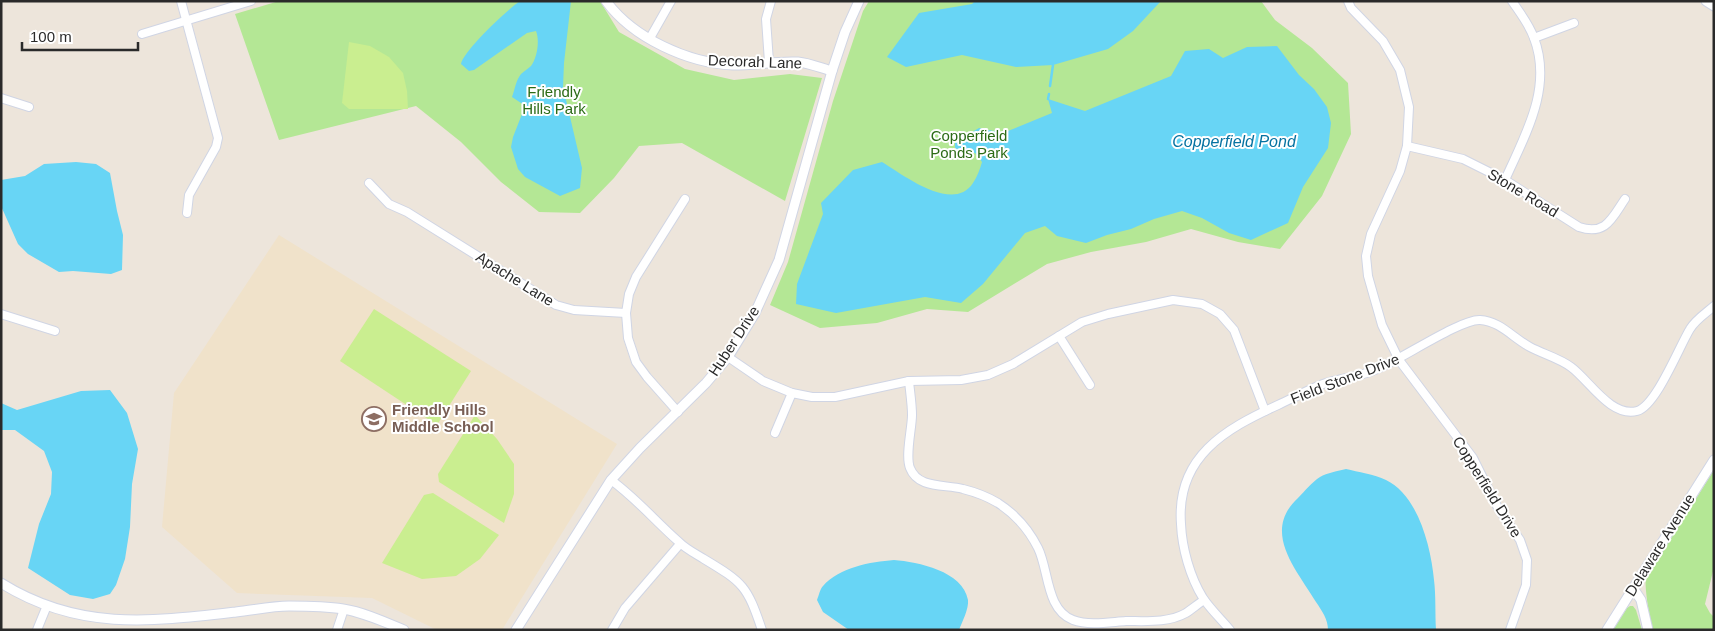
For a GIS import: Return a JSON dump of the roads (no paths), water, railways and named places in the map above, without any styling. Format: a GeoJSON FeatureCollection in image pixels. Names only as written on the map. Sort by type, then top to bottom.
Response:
{"type":"FeatureCollection","features":[{"type":"Feature","properties":{"kind":"street"},"geometry":{"type":"LineString","coordinates":[[181,1],[218,138],[216,147],[189,195],[187,213]]}},
{"type":"Feature","properties":{"kind":"street"},"geometry":{"type":"LineString","coordinates":[[142,34],[251,1]]}},
{"type":"Feature","properties":{"kind":"street","name":"Decorah Lane"},"geometry":{"type":"LineString","coordinates":[[606,1],[635,29],[664,47],[698,60],[732,65],[800,62],[832,71]]}},
{"type":"Feature","properties":{"kind":"street"},"geometry":{"type":"LineString","coordinates":[[650,38],[671,1]]}},
{"type":"Feature","properties":{"kind":"street"},"geometry":{"type":"LineString","coordinates":[[769,62],[766,18],[771,1]]}},
{"type":"Feature","properties":{"kind":"street","name":"Huber Drive"},"geometry":{"type":"LineString","coordinates":[[516,630],[611,480],[640,448],[706,383],[728,356],[755,313],[779,260],[832,71],[845,32],[860,1]]}},
{"type":"Feature","properties":{"kind":"street","name":"Copperfield Drive"},"geometry":{"type":"LineString","coordinates":[[1348,1],[1351,8],[1383,41],[1400,70],[1409,107],[1408,146],[1400,171],[1371,234],[1366,256],[1368,276],[1382,325],[1399,360],[1473,458],[1498,508],[1520,540],[1527,560],[1526,585],[1510,630]]}},
{"type":"Feature","properties":{"kind":"street"},"geometry":{"type":"LineString","coordinates":[[1504,180],[1533,119],[1539,97],[1541,68],[1534,38],[1525,19],[1512,1]]}},
{"type":"Feature","properties":{"kind":"street"},"geometry":{"type":"LineString","coordinates":[[1706,1],[1714,6]]}},
{"type":"Feature","properties":{"kind":"street"},"geometry":{"type":"LineString","coordinates":[[1534,38],[1574,24]]}},
{"type":"Feature","properties":{"kind":"street"},"geometry":{"type":"LineString","coordinates":[[1,98],[29,107]]}},
{"type":"Feature","properties":{"kind":"street","name":"Stone Road"},"geometry":{"type":"LineString","coordinates":[[1408,146],[1463,159],[1504,180],[1579,227],[1588,230],[1599,229],[1608,224],[1625,199]]}},
{"type":"Feature","properties":{"kind":"street","name":"Apache Lane"},"geometry":{"type":"LineString","coordinates":[[369,183],[389,204],[406,212],[556,305],[574,310],[626,313]]}},
{"type":"Feature","properties":{"kind":"street"},"geometry":{"type":"LineString","coordinates":[[678,412],[636,362],[628,338],[626,313],[629,294],[636,277],[686,199]]}},
{"type":"Feature","properties":{"kind":"street"},"geometry":{"type":"LineString","coordinates":[[728,356],[763,381],[792,393],[812,397],[835,397],[909,381],[961,380],[988,375],[1013,364],[1082,322],[1108,314],[1173,300],[1202,304],[1220,314],[1234,330],[1265,411]]}},
{"type":"Feature","properties":{"kind":"street","name":"Field Stone Drive"},"geometry":{"type":"LineString","coordinates":[[1230,630],[1204,600],[1194,581],[1182,537],[1180,511],[1185,485],[1197,460],[1216,440],[1234,427],[1325,384],[1374,371],[1399,360],[1462,324],[1478,320],[1495,323],[1530,347],[1570,366],[1606,402],[1624,411],[1638,411],[1652,401],[1691,326],[1714,306]]}},
{"type":"Feature","properties":{"kind":"street"},"geometry":{"type":"LineString","coordinates":[[1,314],[55,331]]}},
{"type":"Feature","properties":{"kind":"street"},"geometry":{"type":"LineString","coordinates":[[1059,336],[1090,385]]}},
{"type":"Feature","properties":{"kind":"street"},"geometry":{"type":"LineString","coordinates":[[909,381],[912,414],[908,455],[909,467],[914,476],[928,484],[962,488],[981,495],[998,503],[1014,515],[1028,531],[1038,549],[1056,605],[1062,613],[1073,620],[1086,623],[1166,620],[1185,613],[1204,600]]}},
{"type":"Feature","properties":{"kind":"street"},"geometry":{"type":"LineString","coordinates":[[775,433],[792,393]]}},
{"type":"Feature","properties":{"kind":"street","name":"Delaware Avenue"},"geometry":{"type":"LineString","coordinates":[[1606,630],[1714,460]]}},
{"type":"Feature","properties":{"kind":"street"},"geometry":{"type":"LineString","coordinates":[[611,480],[632,495],[680,544],[732,576],[744,586],[752,600],[762,630]]}},
{"type":"Feature","properties":{"kind":"street"},"geometry":{"type":"LineString","coordinates":[[612,630],[625,608],[680,544]]}},
{"type":"Feature","properties":{"kind":"street"},"geometry":{"type":"LineString","coordinates":[[1,583],[18,595],[46,608],[83,619],[126,623],[160,621],[288,606],[344,609],[381,620],[404,630]]}},
{"type":"Feature","properties":{"kind":"street"},"geometry":{"type":"LineString","coordinates":[[1633,588],[1642,602],[1648,630]]}},
{"type":"Feature","properties":{"kind":"street"},"geometry":{"type":"LineString","coordinates":[[37,630],[46,608]]}},
{"type":"Feature","properties":{"kind":"street"},"geometry":{"type":"LineString","coordinates":[[337,630],[344,609]]}},
{"type":"Feature","properties":{"kind":"water"},"geometry":{"type":"Polygon","coordinates":[[[520,1],[571,1],[563,87],[582,168],[580,188],[560,196],[525,177],[518,169],[511,147],[524,109],[524,105],[512,97],[519,76],[531,66],[535,59],[538,44],[536,31],[527,33],[474,70],[469,71],[461,64],[477,40],[520,1]]]}},
{"type":"Feature","properties":{"kind":"water"},"geometry":{"type":"Polygon","coordinates":[[[975,1],[1161,1],[1133,31],[1108,49],[1053,65],[1016,67],[962,55],[906,67],[887,57],[919,13],[972,4],[975,1]]]}},
{"type":"Feature","properties":{"kind":"water","name":"Copperfield Pond"},"geometry":{"type":"Polygon","coordinates":[[[1277,46],[1327,107],[1331,123],[1328,148],[1303,187],[1288,223],[1251,240],[1229,233],[1202,218],[1182,211],[1086,243],[1057,236],[1045,226],[1025,233],[983,284],[961,303],[925,297],[836,313],[796,304],[797,284],[823,214],[821,203],[853,170],[882,162],[928,189],[953,194],[964,191],[973,183],[982,162],[975,153],[955,148],[955,142],[979,128],[1003,133],[1052,113],[1048,99],[1085,111],[1171,76],[1185,51],[1209,49],[1223,58],[1247,47],[1277,46]]]}},
{"type":"Feature","properties":{"kind":"water"},"geometry":{"type":"Polygon","coordinates":[[[76,162],[96,164],[110,173],[123,235],[122,270],[111,274],[73,271],[59,272],[28,254],[18,244],[1,206],[1,180],[25,176],[44,164],[76,162]]]}},
{"type":"Feature","properties":{"kind":"water"},"geometry":{"type":"Polygon","coordinates":[[[110,390],[127,413],[138,449],[132,484],[130,527],[125,559],[116,585],[110,594],[93,599],[70,595],[28,568],[39,524],[51,494],[52,472],[44,451],[15,430],[1,430],[1,403],[17,410],[81,391],[110,390]]]}},
{"type":"Feature","properties":{"kind":"water"},"geometry":{"type":"Polygon","coordinates":[[[1346,469],[1386,480],[1407,497],[1421,523],[1430,553],[1435,592],[1436,630],[1328,630],[1324,615],[1286,551],[1282,537],[1283,524],[1287,511],[1314,481],[1326,474],[1346,469]]]}},
{"type":"Feature","properties":{"kind":"water"},"geometry":{"type":"Polygon","coordinates":[[[894,560],[927,566],[949,575],[958,582],[968,600],[959,630],[849,630],[823,612],[817,600],[820,590],[838,574],[875,562],[894,560]]]}},
{"type":"Feature","properties":{"kind":"waterway"},"geometry":{"type":"LineString","coordinates":[[1050,86],[1053,65]]}},
{"type":"Feature","properties":{"kind":"waterway"},"geometry":{"type":"LineString","coordinates":[[1048,99],[1049,94]]}},
{"type":"Feature","properties":{"kind":"place","name":"Friendly Hills Middle School"},"geometry":{"type":"Point","coordinates":[374,419]}},
{"type":"Feature","properties":{"kind":"park label","name":"Friendly Hills Park"},"geometry":{"type":"Point","coordinates":[554,100]}},
{"type":"Feature","properties":{"kind":"park label","name":"Copperfield Ponds Park"},"geometry":{"type":"Point","coordinates":[969,144]}}]}
